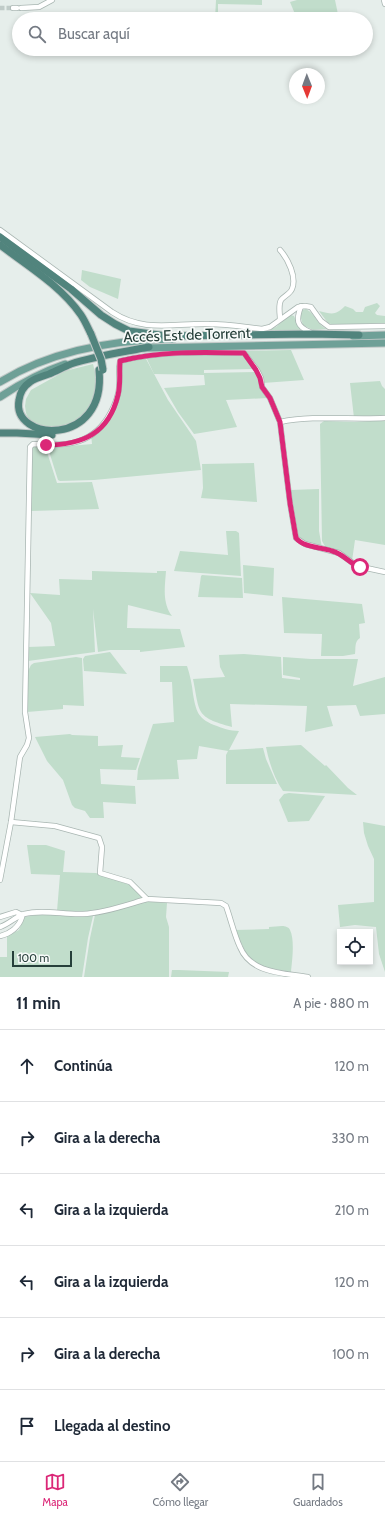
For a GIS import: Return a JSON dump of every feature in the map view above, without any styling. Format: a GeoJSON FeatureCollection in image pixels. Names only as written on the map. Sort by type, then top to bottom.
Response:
{"type":"FeatureCollection","features":[{"type":"Feature","properties":{"kind":"highway"},"geometry":{"type":"LineString","coordinates":[[0,237],[71,289],[101,315],[129,331],[166,336],[314,334],[359,336]]}},
{"type":"Feature","properties":{"kind":"highway"},"geometry":{"type":"LineString","coordinates":[[0,245],[43,277],[65,297],[81,315],[101,359],[103,391],[98,406],[89,420],[73,431],[57,435],[0,433]]}},
{"type":"Feature","properties":{"kind":"highway"},"geometry":{"type":"LineString","coordinates":[[0,250],[42,281],[64,301],[89,335]]}},
{"type":"Feature","properties":{"kind":"highway"},"geometry":{"type":"LineString","coordinates":[[101,370],[95,405],[87,416],[71,427],[57,430],[45,430],[30,424],[22,417],[18,406],[18,401],[20,393],[29,382],[72,364],[148,347]]}},
{"type":"Feature","properties":{"kind":"main road","name":"Accés Est de Torrent"},"geometry":{"type":"LineString","coordinates":[[0,382],[19,371],[49,358],[76,350],[112,343],[148,339],[385,335]]}},
{"type":"Feature","properties":{"kind":"main road","name":"Accés Est de Torrent"},"geometry":{"type":"LineString","coordinates":[[0,397],[26,380],[51,368],[79,359],[114,351],[148,347],[385,343]]}},
{"type":"Feature","properties":{"kind":"street"},"geometry":{"type":"LineString","coordinates":[[17,8],[39,7],[52,0]]}},
{"type":"Feature","properties":{"kind":"street"},"geometry":{"type":"LineString","coordinates":[[384,0],[385,4]]}},
{"type":"Feature","properties":{"kind":"street"},"geometry":{"type":"LineString","coordinates":[[0,230],[112,312],[135,324],[148,326],[210,324],[262,329],[270,326],[287,313],[301,306],[305,306],[311,307],[320,321],[329,327],[385,326]]}},
{"type":"Feature","properties":{"kind":"street"},"geometry":{"type":"LineString","coordinates":[[280,250],[290,263],[293,280],[292,288],[281,300],[279,307],[280,319]]}},
{"type":"Feature","properties":{"kind":"street"},"geometry":{"type":"LineString","coordinates":[[301,306],[297,318],[298,324],[314,334]]}},
{"type":"Feature","properties":{"kind":"street"},"geometry":{"type":"LineString","coordinates":[[287,313],[292,314],[297,318]]}},
{"type":"Feature","properties":{"kind":"street"},"geometry":{"type":"LineString","coordinates":[[0,880],[12,822],[20,757],[29,738],[25,712],[30,447],[33,444],[63,445],[90,437],[102,426],[113,410],[118,395],[120,361],[135,357],[171,353],[244,353],[256,370],[262,387],[270,398],[280,422],[296,538],[305,544],[339,553],[357,566],[385,572]]}},
{"type":"Feature","properties":{"kind":"street"},"geometry":{"type":"LineString","coordinates":[[280,422],[322,418],[385,418]]}},
{"type":"Feature","properties":{"kind":"street"},"geometry":{"type":"LineString","coordinates":[[12,822],[55,826],[99,838],[102,847],[100,873],[130,882],[147,899]]}},
{"type":"Feature","properties":{"kind":"street"},"geometry":{"type":"LineString","coordinates":[[0,927],[6,925],[13,918],[22,915],[45,912],[74,914],[95,913],[147,899],[221,903],[226,906],[241,949],[251,963],[262,969],[308,977]]}},
{"type":"Feature","properties":{"kind":"street"},"geometry":{"type":"LineString","coordinates":[[0,917],[5,917],[13,913],[20,913],[22,915]]}},
{"type":"Feature","properties":{"kind":"street"},"geometry":{"type":"LineString","coordinates":[[0,936],[14,929],[22,920],[22,915]]}},
{"type":"Feature","properties":{"kind":"green space"},"geometry":{"type":"Polygon","coordinates":[[[216,0],[262,0],[262,5],[218,4],[218,12],[215,12],[216,0]]]}},
{"type":"Feature","properties":{"kind":"green space"},"geometry":{"type":"Polygon","coordinates":[[[297,0],[335,0],[338,12],[294,12],[290,2],[297,0]]]}},
{"type":"Feature","properties":{"kind":"green space"},"geometry":{"type":"Polygon","coordinates":[[[82,270],[121,279],[118,299],[90,287],[81,280],[82,270]]]}},
{"type":"Feature","properties":{"kind":"green space"},"geometry":{"type":"Polygon","coordinates":[[[377,303],[380,306],[375,313],[377,315],[385,316],[385,323],[334,325],[328,323],[319,311],[336,313],[345,306],[356,312],[363,312],[365,307],[377,303]]]}},
{"type":"Feature","properties":{"kind":"green space"},"geometry":{"type":"Polygon","coordinates":[[[306,309],[321,325],[327,329],[313,330],[303,325],[300,315],[302,310],[306,309]]]}},
{"type":"Feature","properties":{"kind":"green space"},"geometry":{"type":"Polygon","coordinates":[[[291,315],[294,316],[299,327],[303,331],[260,332],[276,327],[291,315]]]}},
{"type":"Feature","properties":{"kind":"green space"},"geometry":{"type":"Polygon","coordinates":[[[291,350],[304,380],[263,383],[245,351],[291,350]]]}},
{"type":"Feature","properties":{"kind":"green space"},"geometry":{"type":"Polygon","coordinates":[[[182,354],[244,355],[254,369],[204,370],[204,373],[255,372],[268,398],[226,400],[237,427],[194,434],[178,412],[164,388],[205,385],[204,375],[154,374],[146,357],[182,354]]]}},
{"type":"Feature","properties":{"kind":"green space"},"geometry":{"type":"Polygon","coordinates":[[[145,357],[168,400],[196,441],[201,470],[94,480],[58,480],[48,448],[92,444],[91,434],[99,427],[110,411],[116,394],[116,366],[120,362],[145,357]]]}},
{"type":"Feature","properties":{"kind":"green space"},"geometry":{"type":"Polygon","coordinates":[[[93,364],[96,376],[96,390],[91,406],[79,419],[60,428],[43,427],[29,420],[25,406],[26,399],[31,390],[65,371],[93,364]]]}},
{"type":"Feature","properties":{"kind":"green space"},"geometry":{"type":"Polygon","coordinates":[[[380,381],[385,389],[385,416],[354,418],[350,383],[380,381]]]}},
{"type":"Feature","properties":{"kind":"green space"},"geometry":{"type":"Polygon","coordinates":[[[385,420],[385,545],[355,540],[352,561],[326,548],[322,541],[320,424],[324,421],[355,422],[385,420]]]}},
{"type":"Feature","properties":{"kind":"green space"},"geometry":{"type":"Polygon","coordinates":[[[34,444],[45,446],[57,483],[92,482],[99,509],[31,511],[32,448],[34,444]]]}},
{"type":"Feature","properties":{"kind":"green space"},"geometry":{"type":"Polygon","coordinates":[[[254,463],[257,502],[201,498],[203,488],[202,464],[254,463]]]}},
{"type":"Feature","properties":{"kind":"green space"},"geometry":{"type":"Polygon","coordinates":[[[319,489],[319,531],[322,548],[304,542],[297,537],[290,490],[319,489]]]}},
{"type":"Feature","properties":{"kind":"green space"},"geometry":{"type":"Polygon","coordinates":[[[226,531],[236,531],[239,533],[241,576],[174,571],[180,551],[228,555],[226,531]]]}},
{"type":"Feature","properties":{"kind":"green space"},"geometry":{"type":"Polygon","coordinates":[[[243,565],[274,568],[273,596],[244,593],[243,565]]]}},
{"type":"Feature","properties":{"kind":"green space"},"geometry":{"type":"Polygon","coordinates":[[[92,571],[157,573],[157,571],[166,571],[165,600],[172,616],[128,605],[127,628],[180,629],[185,647],[140,652],[140,650],[110,650],[98,652],[93,609],[95,652],[28,661],[28,647],[55,646],[51,623],[30,593],[60,595],[59,579],[92,580],[92,571]]]}},
{"type":"Feature","properties":{"kind":"green space"},"geometry":{"type":"Polygon","coordinates":[[[202,575],[242,578],[243,598],[198,597],[202,575]]]}},
{"type":"Feature","properties":{"kind":"green space"},"geometry":{"type":"Polygon","coordinates":[[[282,597],[362,604],[365,623],[359,624],[360,638],[356,643],[355,654],[343,656],[321,656],[322,634],[284,633],[282,597]]]}},
{"type":"Feature","properties":{"kind":"green space"},"geometry":{"type":"Polygon","coordinates":[[[110,652],[127,674],[84,671],[83,659],[85,656],[110,652]]]}},
{"type":"Feature","properties":{"kind":"green space"},"geometry":{"type":"Polygon","coordinates":[[[244,654],[281,657],[282,678],[300,680],[300,678],[283,675],[283,657],[311,659],[358,659],[353,686],[385,677],[385,714],[360,716],[356,705],[327,706],[333,726],[305,732],[307,706],[230,704],[232,727],[211,720],[201,712],[193,679],[225,677],[220,667],[219,655],[244,654]]]}},
{"type":"Feature","properties":{"kind":"green space"},"geometry":{"type":"Polygon","coordinates":[[[76,657],[82,658],[84,706],[63,705],[63,709],[27,712],[28,671],[31,665],[34,663],[76,657]]]}},
{"type":"Feature","properties":{"kind":"green space"},"geometry":{"type":"Polygon","coordinates":[[[160,666],[187,666],[198,713],[214,725],[229,730],[239,731],[229,750],[263,748],[277,784],[226,784],[226,755],[228,751],[199,746],[197,759],[177,760],[179,779],[137,780],[138,769],[153,724],[174,722],[172,682],[160,682],[160,666]]]}},
{"type":"Feature","properties":{"kind":"green space"},"geometry":{"type":"Polygon","coordinates":[[[70,734],[98,736],[98,746],[123,745],[121,757],[140,758],[136,770],[100,769],[101,784],[135,786],[136,804],[103,802],[104,818],[90,818],[85,811],[75,808],[72,805],[63,780],[47,761],[35,737],[70,734]]]}},
{"type":"Feature","properties":{"kind":"green space"},"geometry":{"type":"Polygon","coordinates":[[[301,745],[325,766],[326,765],[348,788],[357,795],[283,791],[272,770],[266,747],[301,745]]]}},
{"type":"Feature","properties":{"kind":"green space"},"geometry":{"type":"Polygon","coordinates":[[[289,793],[325,796],[309,821],[288,822],[279,800],[284,794],[289,793]]]}},
{"type":"Feature","properties":{"kind":"green space"},"geometry":{"type":"Polygon","coordinates":[[[363,822],[385,826],[385,972],[379,954],[376,927],[355,925],[340,927],[338,905],[374,902],[374,859],[364,833],[363,822]]]}},
{"type":"Feature","properties":{"kind":"green space"},"geometry":{"type":"Polygon","coordinates":[[[27,845],[46,845],[65,851],[63,872],[96,873],[130,885],[143,898],[93,912],[57,911],[60,875],[31,874],[27,845]]]}},
{"type":"Feature","properties":{"kind":"green space"},"geometry":{"type":"Polygon","coordinates":[[[146,901],[167,903],[166,917],[169,927],[169,977],[84,977],[95,915],[146,901]]]}},
{"type":"Feature","properties":{"kind":"green space"},"geometry":{"type":"Polygon","coordinates":[[[41,914],[93,916],[82,977],[0,977],[0,957],[7,957],[7,936],[19,930],[24,917],[41,914]]]}},
{"type":"Feature","properties":{"kind":"green space"},"geometry":{"type":"Polygon","coordinates":[[[282,926],[289,928],[292,934],[293,951],[291,972],[258,966],[246,953],[235,930],[269,929],[269,927],[282,926]]]}},
{"type":"Feature","properties":{"kind":"green space"},"geometry":{"type":"Polygon","coordinates":[[[172,970],[229,972],[228,977],[171,977],[172,970]]]}},
{"type":"Feature","properties":{"kind":"tunnel"},"geometry":{"type":"LineString","coordinates":[[0,8],[13,8]]}},
{"type":"Feature","properties":{"kind":"route"},"geometry":{"type":"LineString","coordinates":[[46,445],[63,445],[90,437],[102,426],[113,410],[118,395],[120,361],[135,357],[177,353],[244,353],[256,370],[262,387],[270,398],[280,422],[296,538],[301,543],[339,553],[360,567]]}}]}
